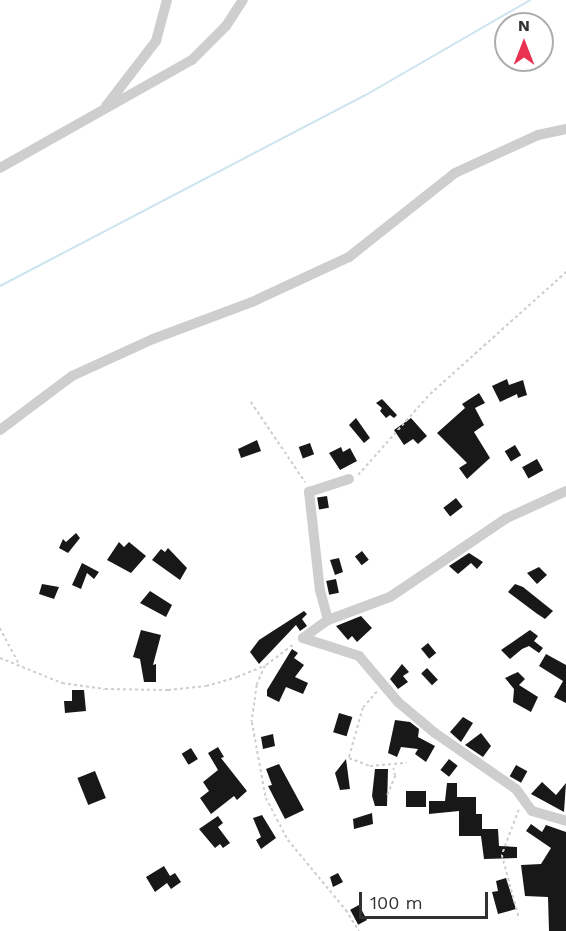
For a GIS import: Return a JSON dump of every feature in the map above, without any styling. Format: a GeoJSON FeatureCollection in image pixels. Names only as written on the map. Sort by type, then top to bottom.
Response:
{"type":"FeatureCollection","features":[{"type":"Feature","properties":{"kind":"street"},"geometry":{"type":"LineString","coordinates":[[104,109],[156,41],[166,0]]}},
{"type":"Feature","properties":{"kind":"street"},"geometry":{"type":"LineString","coordinates":[[0,168],[192,60],[226,26],[243,0]]}},
{"type":"Feature","properties":{"kind":"street"},"geometry":{"type":"LineString","coordinates":[[0,430],[72,376],[153,339],[252,302],[349,257],[456,173],[538,135],[566,129]]}},
{"type":"Feature","properties":{"kind":"street"},"geometry":{"type":"LineString","coordinates":[[328,620],[320,591],[309,492],[349,479]]}},
{"type":"Feature","properties":{"kind":"street"},"geometry":{"type":"LineString","coordinates":[[303,638],[328,620],[390,597],[505,519],[566,491]]}},
{"type":"Feature","properties":{"kind":"street"},"geometry":{"type":"LineString","coordinates":[[303,638],[359,656],[383,684],[435,733],[516,789],[523,802],[532,811],[566,821]]}},
{"type":"Feature","properties":{"kind":"path"},"geometry":{"type":"LineString","coordinates":[[349,479],[366,471],[374,452],[430,394],[566,272]]}},
{"type":"Feature","properties":{"kind":"path"},"geometry":{"type":"LineString","coordinates":[[251,402],[283,453],[299,468],[309,492]]}},
{"type":"Feature","properties":{"kind":"path"},"geometry":{"type":"LineString","coordinates":[[0,628],[20,665]]}},
{"type":"Feature","properties":{"kind":"path"},"geometry":{"type":"LineString","coordinates":[[0,658],[62,683],[135,691],[218,684],[266,665],[303,638]]}},
{"type":"Feature","properties":{"kind":"path"},"geometry":{"type":"LineString","coordinates":[[266,665],[257,685],[252,722],[266,798],[288,840],[346,910],[359,931]]}},
{"type":"Feature","properties":{"kind":"path"},"geometry":{"type":"LineString","coordinates":[[383,684],[363,708],[350,758],[370,766],[393,767],[407,763]]}},
{"type":"Feature","properties":{"kind":"path"},"geometry":{"type":"LineString","coordinates":[[387,795],[395,776],[393,767]]}},
{"type":"Feature","properties":{"kind":"path"},"geometry":{"type":"LineString","coordinates":[[519,918],[502,855],[523,802]]}},
{"type":"Feature","properties":{"kind":"building"},"geometry":{"type":"Polygon","coordinates":[[[507,379],[509,385],[523,380],[527,395],[518,398],[517,394],[500,402],[492,386],[507,379]]]}},
{"type":"Feature","properties":{"kind":"building"},"geometry":{"type":"Polygon","coordinates":[[[479,393],[485,403],[475,408],[484,425],[474,432],[490,458],[467,479],[459,468],[467,463],[437,433],[465,408],[462,404],[479,393]]]}},
{"type":"Feature","properties":{"kind":"building"},"geometry":{"type":"Polygon","coordinates":[[[382,399],[397,415],[394,418],[390,415],[386,418],[380,411],[382,408],[376,403],[382,399]]]}},
{"type":"Feature","properties":{"kind":"building"},"geometry":{"type":"Polygon","coordinates":[[[356,418],[370,438],[364,443],[349,425],[356,418]]]}},
{"type":"Feature","properties":{"kind":"building"},"geometry":{"type":"Polygon","coordinates":[[[411,418],[427,436],[418,444],[413,439],[404,445],[394,430],[411,418]]]}},
{"type":"Feature","properties":{"kind":"building"},"geometry":{"type":"Polygon","coordinates":[[[257,440],[261,451],[241,458],[238,449],[257,440]]]}},
{"type":"Feature","properties":{"kind":"building"},"geometry":{"type":"Polygon","coordinates":[[[310,443],[314,454],[303,458],[299,447],[310,443]]]}},
{"type":"Feature","properties":{"kind":"building"},"geometry":{"type":"Polygon","coordinates":[[[515,445],[521,455],[511,461],[505,451],[515,445]]]}},
{"type":"Feature","properties":{"kind":"building"},"geometry":{"type":"Polygon","coordinates":[[[341,447],[343,452],[350,448],[357,461],[340,470],[329,453],[341,447]]]}},
{"type":"Feature","properties":{"kind":"building"},"geometry":{"type":"Polygon","coordinates":[[[537,459],[543,470],[528,479],[522,467],[537,459]]]}},
{"type":"Feature","properties":{"kind":"building"},"geometry":{"type":"Polygon","coordinates":[[[327,496],[329,508],[319,509],[317,498],[327,496]]]}},
{"type":"Feature","properties":{"kind":"building"},"geometry":{"type":"Polygon","coordinates":[[[456,498],[463,507],[450,517],[443,508],[456,498]]]}},
{"type":"Feature","properties":{"kind":"building"},"geometry":{"type":"Polygon","coordinates":[[[76,533],[80,538],[68,553],[59,548],[63,539],[66,542],[76,533]]]}},
{"type":"Feature","properties":{"kind":"building"},"geometry":{"type":"Polygon","coordinates":[[[119,542],[124,547],[129,542],[146,556],[131,573],[107,560],[119,542]]]}},
{"type":"Feature","properties":{"kind":"building"},"geometry":{"type":"Polygon","coordinates":[[[168,548],[187,568],[180,580],[152,560],[161,549],[165,552],[168,548]]]}},
{"type":"Feature","properties":{"kind":"building"},"geometry":{"type":"Polygon","coordinates":[[[362,551],[369,560],[362,565],[355,557],[362,551]]]}},
{"type":"Feature","properties":{"kind":"building"},"geometry":{"type":"Polygon","coordinates":[[[469,553],[483,562],[477,569],[471,563],[458,574],[449,566],[469,553]]]}},
{"type":"Feature","properties":{"kind":"building"},"geometry":{"type":"Polygon","coordinates":[[[339,558],[343,572],[335,575],[330,560],[339,558]]]}},
{"type":"Feature","properties":{"kind":"building"},"geometry":{"type":"Polygon","coordinates":[[[82,563],[99,572],[94,579],[87,573],[81,589],[72,585],[82,563]]]}},
{"type":"Feature","properties":{"kind":"building"},"geometry":{"type":"Polygon","coordinates":[[[539,567],[547,575],[537,584],[527,573],[539,567]]]}},
{"type":"Feature","properties":{"kind":"building"},"geometry":{"type":"Polygon","coordinates":[[[336,579],[339,593],[329,595],[326,581],[336,579]]]}},
{"type":"Feature","properties":{"kind":"building"},"geometry":{"type":"Polygon","coordinates":[[[42,584],[59,587],[54,599],[39,594],[42,584]]]}},
{"type":"Feature","properties":{"kind":"building"},"geometry":{"type":"Polygon","coordinates":[[[515,584],[523,587],[553,611],[545,619],[536,613],[508,592],[515,584]]]}},
{"type":"Feature","properties":{"kind":"building"},"geometry":{"type":"Polygon","coordinates":[[[150,591],[172,605],[166,617],[140,603],[150,591]]]}},
{"type":"Feature","properties":{"kind":"building"},"geometry":{"type":"Polygon","coordinates":[[[304,611],[307,614],[302,619],[307,626],[300,631],[296,625],[259,664],[250,652],[259,640],[304,611]]]}},
{"type":"Feature","properties":{"kind":"building"},"geometry":{"type":"Polygon","coordinates":[[[361,616],[372,628],[357,642],[352,636],[348,640],[336,626],[361,616]]]}},
{"type":"Feature","properties":{"kind":"building"},"geometry":{"type":"Polygon","coordinates":[[[141,630],[161,635],[153,665],[156,664],[156,682],[144,682],[140,659],[133,657],[141,630]]]}},
{"type":"Feature","properties":{"kind":"building"},"geometry":{"type":"Polygon","coordinates":[[[530,630],[538,636],[534,641],[543,648],[539,653],[529,646],[510,659],[501,650],[530,630]]]}},
{"type":"Feature","properties":{"kind":"building"},"geometry":{"type":"Polygon","coordinates":[[[428,643],[436,653],[429,659],[421,649],[428,643]]]}},
{"type":"Feature","properties":{"kind":"building"},"geometry":{"type":"Polygon","coordinates":[[[292,649],[298,653],[294,658],[304,665],[295,677],[308,683],[303,694],[286,687],[279,702],[267,696],[267,690],[292,649]]]}},
{"type":"Feature","properties":{"kind":"building"},"geometry":{"type":"Polygon","coordinates":[[[546,654],[566,665],[566,703],[554,697],[563,681],[539,666],[546,654]]]}},
{"type":"Feature","properties":{"kind":"building"},"geometry":{"type":"Polygon","coordinates":[[[402,664],[409,672],[403,676],[408,682],[398,689],[390,679],[402,664]]]}},
{"type":"Feature","properties":{"kind":"building"},"geometry":{"type":"Polygon","coordinates":[[[427,668],[438,680],[432,685],[421,673],[427,668]]]}},
{"type":"Feature","properties":{"kind":"building"},"geometry":{"type":"Polygon","coordinates":[[[518,672],[525,679],[519,685],[538,697],[531,712],[513,702],[514,689],[505,678],[518,672]]]}},
{"type":"Feature","properties":{"kind":"building"},"geometry":{"type":"Polygon","coordinates":[[[72,690],[84,690],[86,711],[65,713],[64,701],[72,701],[72,690]]]}},
{"type":"Feature","properties":{"kind":"building"},"geometry":{"type":"Polygon","coordinates":[[[339,713],[352,717],[347,736],[333,732],[339,713]]]}},
{"type":"Feature","properties":{"kind":"building"},"geometry":{"type":"Polygon","coordinates":[[[463,717],[473,723],[461,742],[450,732],[463,717]]]}},
{"type":"Feature","properties":{"kind":"building"},"geometry":{"type":"Polygon","coordinates":[[[395,720],[410,722],[419,729],[418,737],[435,746],[426,762],[415,754],[418,749],[401,747],[397,757],[388,753],[395,720]]]}},
{"type":"Feature","properties":{"kind":"building"},"geometry":{"type":"Polygon","coordinates":[[[481,733],[491,746],[483,757],[465,745],[481,733]]]}},
{"type":"Feature","properties":{"kind":"building"},"geometry":{"type":"Polygon","coordinates":[[[273,734],[275,746],[263,749],[261,737],[273,734]]]}},
{"type":"Feature","properties":{"kind":"building"},"geometry":{"type":"Polygon","coordinates":[[[218,747],[224,757],[221,758],[247,791],[237,800],[234,796],[211,814],[200,798],[209,791],[203,782],[218,770],[208,753],[218,747]]]}},
{"type":"Feature","properties":{"kind":"building"},"geometry":{"type":"Polygon","coordinates":[[[191,748],[198,759],[189,765],[182,754],[191,748]]]}},
{"type":"Feature","properties":{"kind":"building"},"geometry":{"type":"Polygon","coordinates":[[[346,759],[350,789],[340,790],[335,773],[346,759]]]}},
{"type":"Feature","properties":{"kind":"building"},"geometry":{"type":"Polygon","coordinates":[[[449,759],[458,766],[449,777],[440,770],[449,759]]]}},
{"type":"Feature","properties":{"kind":"building"},"geometry":{"type":"Polygon","coordinates":[[[279,764],[304,810],[285,819],[268,786],[272,785],[266,769],[279,764]]]}},
{"type":"Feature","properties":{"kind":"building"},"geometry":{"type":"Polygon","coordinates":[[[516,765],[527,771],[521,783],[510,776],[516,765]]]}},
{"type":"Feature","properties":{"kind":"building"},"geometry":{"type":"Polygon","coordinates":[[[375,769],[388,769],[387,806],[375,806],[372,796],[375,769]]]}},
{"type":"Feature","properties":{"kind":"building"},"geometry":{"type":"Polygon","coordinates":[[[95,771],[106,798],[88,805],[77,778],[95,771]]]}},
{"type":"Feature","properties":{"kind":"building"},"geometry":{"type":"Polygon","coordinates":[[[542,782],[556,795],[566,783],[564,812],[531,794],[542,782]]]}},
{"type":"Feature","properties":{"kind":"building"},"geometry":{"type":"Polygon","coordinates":[[[447,783],[457,783],[457,797],[476,797],[476,814],[482,814],[482,829],[498,829],[499,846],[517,847],[517,858],[484,859],[481,836],[459,836],[459,811],[429,814],[429,801],[445,801],[447,783]]]}},
{"type":"Feature","properties":{"kind":"building"},"geometry":{"type":"Polygon","coordinates":[[[406,791],[426,791],[426,807],[406,807],[406,791]]]}},
{"type":"Feature","properties":{"kind":"building"},"geometry":{"type":"Polygon","coordinates":[[[372,813],[373,824],[354,829],[353,819],[372,813]]]}},
{"type":"Feature","properties":{"kind":"building"},"geometry":{"type":"Polygon","coordinates":[[[262,815],[276,838],[261,849],[256,840],[261,837],[253,818],[262,815]]]}},
{"type":"Feature","properties":{"kind":"building"},"geometry":{"type":"Polygon","coordinates":[[[218,816],[223,823],[218,827],[230,843],[223,848],[220,844],[215,848],[199,829],[218,816]]]}},
{"type":"Feature","properties":{"kind":"building"},"geometry":{"type":"Polygon","coordinates":[[[531,824],[542,832],[546,825],[566,832],[566,931],[549,931],[548,897],[525,896],[521,865],[541,864],[551,848],[526,831],[531,824]]]}},
{"type":"Feature","properties":{"kind":"building"},"geometry":{"type":"Polygon","coordinates":[[[164,866],[170,876],[175,873],[181,882],[171,889],[167,883],[155,892],[146,877],[164,866]]]}},
{"type":"Feature","properties":{"kind":"building"},"geometry":{"type":"Polygon","coordinates":[[[338,873],[343,882],[333,887],[330,877],[338,873]]]}},
{"type":"Feature","properties":{"kind":"building"},"geometry":{"type":"Polygon","coordinates":[[[506,878],[516,909],[498,914],[492,892],[498,891],[496,881],[506,878]]]}},
{"type":"Feature","properties":{"kind":"building"},"geometry":{"type":"Polygon","coordinates":[[[359,905],[367,920],[358,925],[350,910],[359,905]]]}},
{"type":"Feature","properties":{"kind":"waterway"},"geometry":{"type":"LineString","coordinates":[[0,286],[364,96],[530,0]]}}]}
